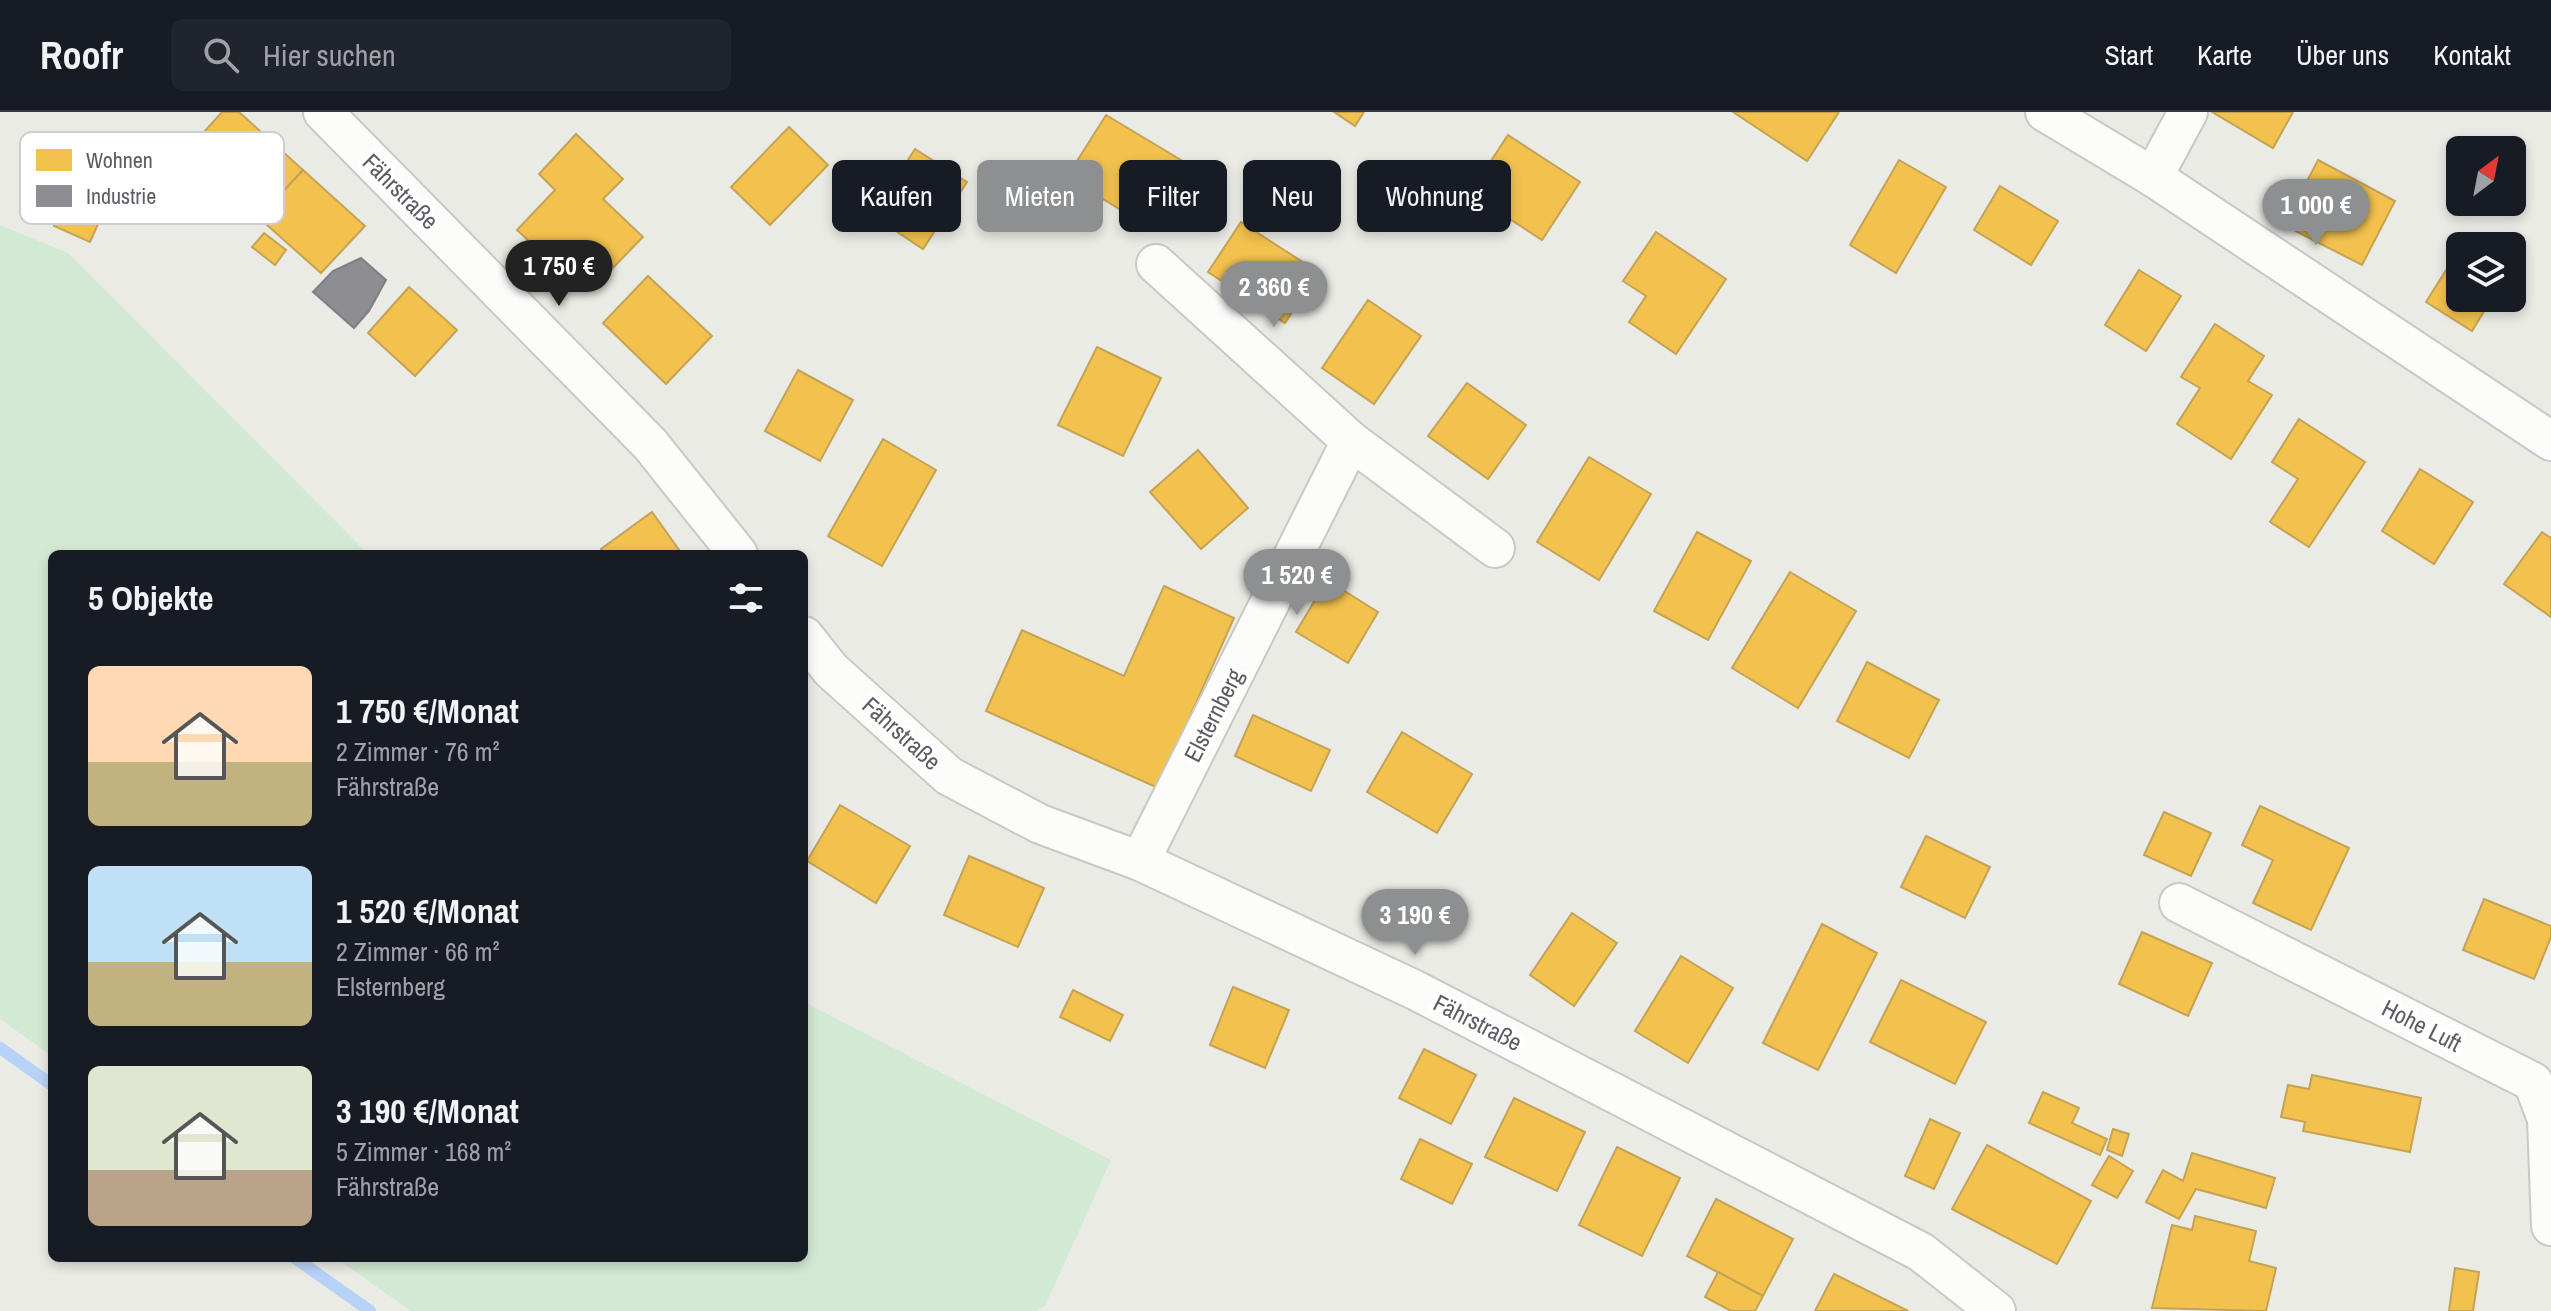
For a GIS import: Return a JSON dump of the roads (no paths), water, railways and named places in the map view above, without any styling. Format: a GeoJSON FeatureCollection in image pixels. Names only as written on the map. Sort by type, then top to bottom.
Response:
{"type":"FeatureCollection","features":[{"type":"Feature","properties":{"kind":"street","name":"Fährstraße"},"geometry":{"type":"LineString","coordinates":[[323,112],[650,444],[735,550]]}},
{"type":"Feature","properties":{"kind":"street"},"geometry":{"type":"LineString","coordinates":[[2045,112],[2153,177],[2551,441]]}},
{"type":"Feature","properties":{"kind":"street"},"geometry":{"type":"LineString","coordinates":[[2153,177],[2188,112]]}},
{"type":"Feature","properties":{"kind":"street"},"geometry":{"type":"LineString","coordinates":[[1156,264],[1351,441],[1495,548]]}},
{"type":"Feature","properties":{"kind":"street","name":"Elsternberg"},"geometry":{"type":"LineString","coordinates":[[1140,861],[1351,441]]}},
{"type":"Feature","properties":{"kind":"street","name":"Fährstraße"},"geometry":{"type":"LineString","coordinates":[[808,641],[831,670],[949,776],[1040,824],[1140,861],[1415,990],[1907,1244],[1996,1311]]}},
{"type":"Feature","properties":{"kind":"street","name":"Hohe Luft"},"geometry":{"type":"LineString","coordinates":[[2179,903],[2533,1082],[2547,1119],[2551,1226]]}},
{"type":"Feature","properties":{"kind":"waterway"},"geometry":{"type":"LineString","coordinates":[[0,1048],[48,1082]]}},
{"type":"Feature","properties":{"kind":"waterway"},"geometry":{"type":"LineString","coordinates":[[301,1262],[370,1311]]}}]}
